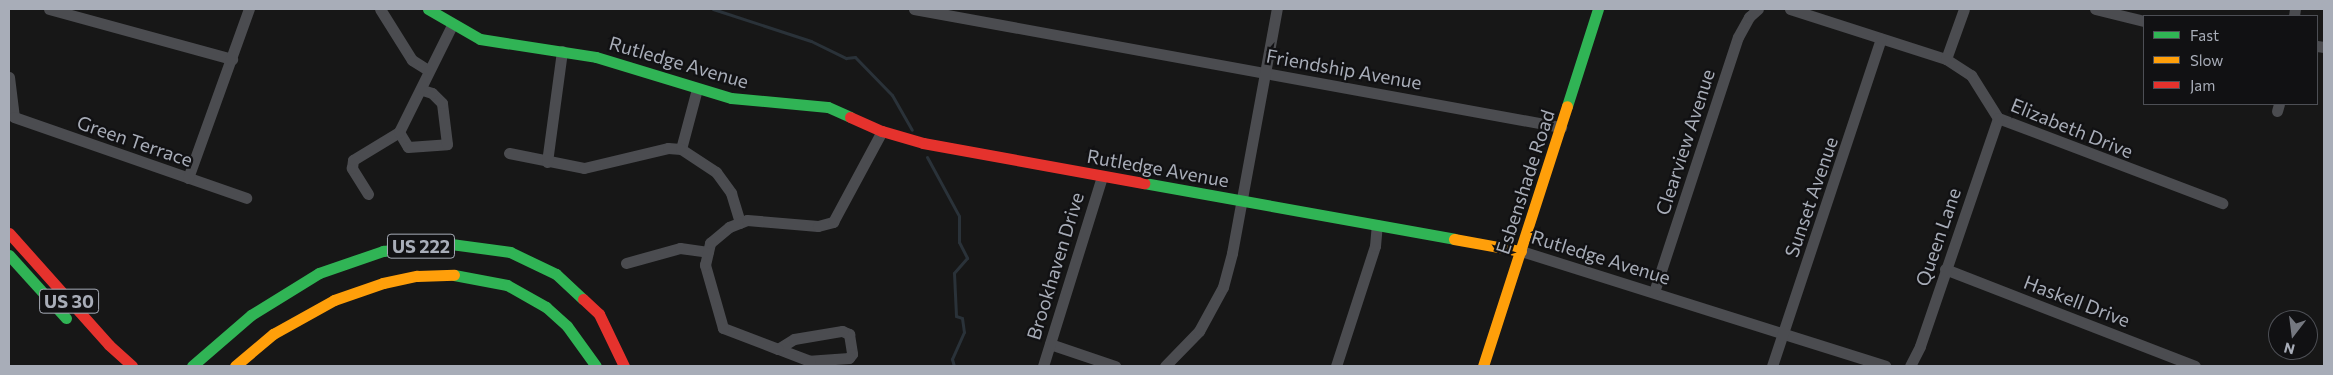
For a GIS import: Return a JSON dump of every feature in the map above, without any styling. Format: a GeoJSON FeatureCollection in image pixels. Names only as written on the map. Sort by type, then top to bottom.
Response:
{"type":"FeatureCollection","features":[{"type":"Feature","properties":{"kind":"main road","name":"Rutledge Avenue"},"geometry":{"type":"LineString","coordinates":[[428,9],[452,25],[480,39],[562,51],[630,66],[697,89],[748,100],[828,107],[882,132],[924,143],[1521,251]]}},
{"type":"Feature","properties":{"kind":"main road","name":"Esbenshade Road"},"geometry":{"type":"LineString","coordinates":[[1483,366],[1598,9]]}},
{"type":"Feature","properties":{"kind":"main road","name":"US 30"},"geometry":{"type":"LineString","coordinates":[[9,233],[55,286],[132,366]]}},
{"type":"Feature","properties":{"kind":"main road","name":"US 222"},"geometry":{"type":"LineString","coordinates":[[194,364],[251,315],[319,273],[383,251],[451,244],[510,252],[534,261],[562,278],[599,314],[624,366]]}},
{"type":"Feature","properties":{"kind":"main road","name":"US 30"},"geometry":{"type":"LineString","coordinates":[[9,255],[74,326]]}},
{"type":"Feature","properties":{"kind":"main road"},"geometry":{"type":"LineString","coordinates":[[235,366],[273,334],[334,300],[384,283],[417,276],[463,275],[507,285],[546,307],[566,326],[596,366]]}},
{"type":"Feature","properties":{"kind":"main road"},"geometry":{"type":"LineString","coordinates":[[55,286],[146,366]]}},
{"type":"Feature","properties":{"kind":"main road"},"geometry":{"type":"LineString","coordinates":[[93,346],[115,366]]}},
{"type":"Feature","properties":{"kind":"street"},"geometry":{"type":"LineString","coordinates":[[49,9],[232,58]]}},
{"type":"Feature","properties":{"kind":"street"},"geometry":{"type":"LineString","coordinates":[[188,178],[249,9]]}},
{"type":"Feature","properties":{"kind":"street"},"geometry":{"type":"LineString","coordinates":[[380,9],[412,60],[428,70]]}},
{"type":"Feature","properties":{"kind":"street","name":"Friendship Avenue"},"geometry":{"type":"LineString","coordinates":[[914,9],[1561,127]]}},
{"type":"Feature","properties":{"kind":"street"},"geometry":{"type":"LineString","coordinates":[[1165,366],[1199,331],[1217,300],[1232,253],[1277,9]]}},
{"type":"Feature","properties":{"kind":"street","name":"Clearview Avenue"},"geometry":{"type":"LineString","coordinates":[[1654,292],[1738,37],[1749,17],[1758,9]]}},
{"type":"Feature","properties":{"kind":"street","name":"Elizabeth Drive"},"geometry":{"type":"LineString","coordinates":[[1790,9],[1946,59],[1971,75],[1998,118],[2222,203]]}},
{"type":"Feature","properties":{"kind":"street"},"geometry":{"type":"LineString","coordinates":[[1946,59],[1964,9]]}},
{"type":"Feature","properties":{"kind":"street"},"geometry":{"type":"LineString","coordinates":[[2095,9],[2143,21]]}},
{"type":"Feature","properties":{"kind":"street"},"geometry":{"type":"LineString","coordinates":[[368,194],[352,168],[353,160],[399,132],[422,90],[428,70],[452,25]]}},
{"type":"Feature","properties":{"kind":"street","name":"Sunset Avenue"},"geometry":{"type":"LineString","coordinates":[[1772,366],[1881,39]]}},
{"type":"Feature","properties":{"kind":"street"},"geometry":{"type":"LineString","coordinates":[[547,162],[562,51]]}},
{"type":"Feature","properties":{"kind":"street","name":"Green Terrace"},"geometry":{"type":"LineString","coordinates":[[9,77],[14,117],[246,198]]}},
{"type":"Feature","properties":{"kind":"street"},"geometry":{"type":"LineString","coordinates":[[681,149],[697,89]]}},
{"type":"Feature","properties":{"kind":"street"},"geometry":{"type":"LineString","coordinates":[[399,132],[408,147],[447,144],[442,103],[432,93],[422,90]]}},
{"type":"Feature","properties":{"kind":"street","name":"Queen Lane"},"geometry":{"type":"LineString","coordinates":[[1910,366],[1920,346],[1998,118]]}},
{"type":"Feature","properties":{"kind":"street"},"geometry":{"type":"LineString","coordinates":[[778,349],[794,339],[842,331],[849,334],[852,354],[849,358],[810,361],[778,349],[723,328],[705,270],[708,252],[714,239],[735,225],[760,220],[818,226],[833,222],[882,132]]}},
{"type":"Feature","properties":{"kind":"street"},"geometry":{"type":"LineString","coordinates":[[509,153],[584,168],[668,148],[681,149],[716,172],[731,193],[735,225]]}},
{"type":"Feature","properties":{"kind":"street","name":"Brookhaven Drive"},"geometry":{"type":"LineString","coordinates":[[1043,366],[1102,176]]}},
{"type":"Feature","properties":{"kind":"street"},"geometry":{"type":"LineString","coordinates":[[1336,366],[1375,246],[1377,225]]}},
{"type":"Feature","properties":{"kind":"street"},"geometry":{"type":"LineString","coordinates":[[626,263],[680,248],[708,252]]}},
{"type":"Feature","properties":{"kind":"street","name":"Rutledge Avenue"},"geometry":{"type":"LineString","coordinates":[[1521,251],[1885,366]]}},
{"type":"Feature","properties":{"kind":"street","name":"Haskell Drive"},"geometry":{"type":"LineString","coordinates":[[1945,269],[2195,366]]}},
{"type":"Feature","properties":{"kind":"street"},"geometry":{"type":"LineString","coordinates":[[1050,344],[1115,366]]}},
{"type":"Feature","properties":{"kind":"waterway"},"geometry":{"type":"LineString","coordinates":[[713,9],[811,41],[846,58],[855,57],[892,95],[912,130]]}},
{"type":"Feature","properties":{"kind":"waterway"},"geometry":{"type":"LineString","coordinates":[[927,157],[959,216],[959,242],[967,258],[954,273],[956,316],[962,318],[964,332],[952,359],[954,366]]}},
{"type":"Feature","properties":{"kind":"traffic: fast"},"geometry":{"type":"LineString","coordinates":[[428,9],[480,39],[596,57],[731,98],[828,107],[850,117]]}},
{"type":"Feature","properties":{"kind":"traffic: fast"},"geometry":{"type":"LineString","coordinates":[[1567,106],[1598,9]]}},
{"type":"Feature","properties":{"kind":"traffic: fast"},"geometry":{"type":"LineString","coordinates":[[1144,183],[1454,239]]}},
{"type":"Feature","properties":{"kind":"traffic: fast"},"geometry":{"type":"LineString","coordinates":[[192,366],[251,315],[319,273],[383,251],[451,244],[510,252],[556,274],[583,299]]}},
{"type":"Feature","properties":{"kind":"traffic: fast"},"geometry":{"type":"LineString","coordinates":[[9,255],[66,318]]}},
{"type":"Feature","properties":{"kind":"traffic: fast"},"geometry":{"type":"LineString","coordinates":[[454,275],[507,285],[546,307],[567,326],[596,366]]}},
{"type":"Feature","properties":{"kind":"traffic: slow"},"geometry":{"type":"LineString","coordinates":[[1483,366],[1567,106]]}},
{"type":"Feature","properties":{"kind":"traffic: slow"},"geometry":{"type":"LineString","coordinates":[[1454,239],[1521,251]]}},
{"type":"Feature","properties":{"kind":"traffic: slow"},"geometry":{"type":"LineString","coordinates":[[235,366],[273,334],[334,300],[383,283],[417,276],[454,275]]}},
{"type":"Feature","properties":{"kind":"traffic: jam"},"geometry":{"type":"LineString","coordinates":[[850,117],[882,131],[923,143],[1144,183]]}},
{"type":"Feature","properties":{"kind":"traffic: jam"},"geometry":{"type":"LineString","coordinates":[[9,233],[109,345],[132,366]]}},
{"type":"Feature","properties":{"kind":"traffic: jam"},"geometry":{"type":"LineString","coordinates":[[583,299],[599,314],[624,366]]}}]}
